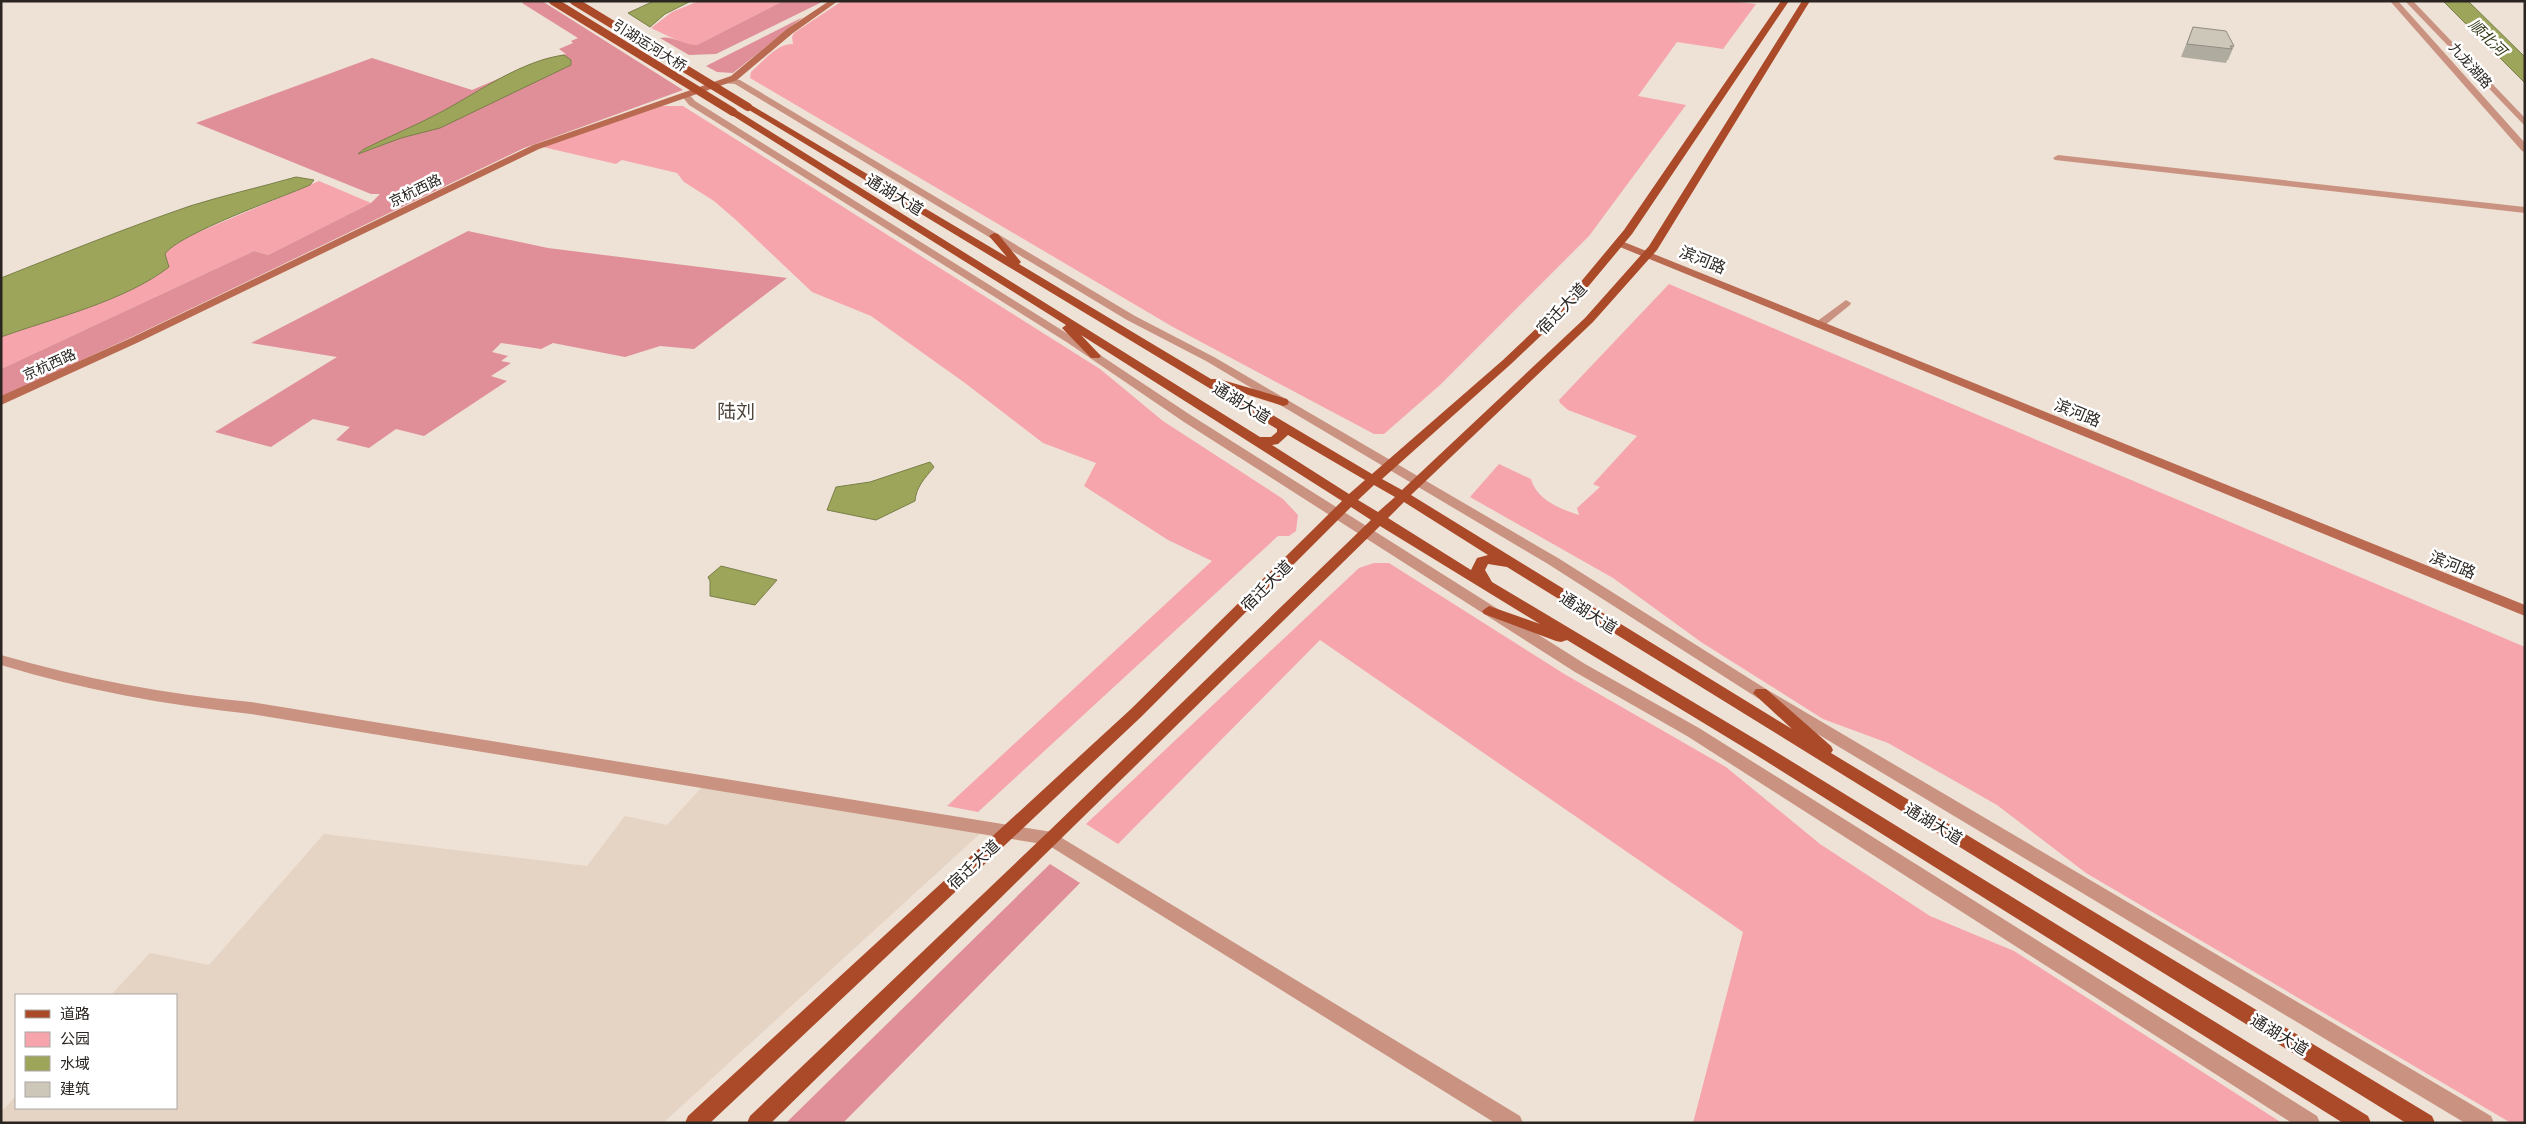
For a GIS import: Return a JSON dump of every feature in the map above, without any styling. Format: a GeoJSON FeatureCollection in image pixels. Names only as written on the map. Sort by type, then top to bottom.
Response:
{"type":"FeatureCollection","features":[{"type":"Feature","properties":{"kind":"main road","name":"引湖运河大桥"},"geometry":{"type":"LineString","coordinates":[[553,1],[733,112]]}},
{"type":"Feature","properties":{"kind":"main road","name":"引湖运河大桥"},"geometry":{"type":"LineString","coordinates":[[574,1],[748,107]]}},
{"type":"Feature","properties":{"kind":"main road","name":"京杭西路"},"geometry":{"type":"LineString","coordinates":[[1,401],[135,340],[536,147],[726,81],[746,68],[804,20],[834,1]]}},
{"type":"Feature","properties":{"kind":"main road","name":"宿迁大道"},"geometry":{"type":"LineString","coordinates":[[695,1123],[1136,713],[1350,500],[1507,362],[1568,304],[1619,243],[1785,1]]}},
{"type":"Feature","properties":{"kind":"main road","name":"宿迁大道"},"geometry":{"type":"LineString","coordinates":[[758,1123],[1379,519],[1589,320],[1648,254],[1806,1]]}},
{"type":"Feature","properties":{"kind":"main road","name":"通湖大道"},"geometry":{"type":"LineString","coordinates":[[748,107],[1283,427],[1403,496],[1846,770],[2419,1119],[2432,1123]]}},
{"type":"Feature","properties":{"kind":"main road","name":"通湖大道"},"geometry":{"type":"LineString","coordinates":[[733,112],[1379,519],[1760,749],[2361,1123]]}},
{"type":"Feature","properties":{"kind":"main road"},"geometry":{"type":"LineString","coordinates":[[994,236],[1024,272]]}},
{"type":"Feature","properties":{"kind":"main road","name":"滨河路"},"geometry":{"type":"LineString","coordinates":[[1619,243],[2525,611]]}},
{"type":"Feature","properties":{"kind":"main road"},"geometry":{"type":"LineString","coordinates":[[1057,316],[1095,356]]}},
{"type":"Feature","properties":{"kind":"main road"},"geometry":{"type":"LineString","coordinates":[[1198,376],[1283,402]]}},
{"type":"Feature","properties":{"kind":"main road"},"geometry":{"type":"LineString","coordinates":[[1258,441],[1274,441],[1283,433],[1283,427]]}},
{"type":"Feature","properties":{"kind":"main road"},"geometry":{"type":"LineString","coordinates":[[1486,584],[1478,570],[1482,560],[1497,560],[1517,567]]}},
{"type":"Feature","properties":{"kind":"main road"},"geometry":{"type":"LineString","coordinates":[[1489,610],[1587,645]]}},
{"type":"Feature","properties":{"kind":"main road"},"geometry":{"type":"LineString","coordinates":[[1761,693],[1846,770]]}},
{"type":"Feature","properties":{"kind":"street","name":"九龙湖路"},"geometry":{"type":"LineString","coordinates":[[2394,1],[2525,149]]}},
{"type":"Feature","properties":{"kind":"street","name":"九龙湖路"},"geometry":{"type":"LineString","coordinates":[[2409,1],[2525,123]]}},
{"type":"Feature","properties":{"kind":"street"},"geometry":{"type":"LineString","coordinates":[[726,81],[737,82],[1131,318],[1210,359],[1553,561],[1761,693],[2484,1123]]}},
{"type":"Feature","properties":{"kind":"street"},"geometry":{"type":"LineString","coordinates":[[685,95],[692,103],[1095,356],[1188,419],[1580,668],[1693,732],[2310,1123]]}},
{"type":"Feature","properties":{"kind":"street"},"geometry":{"type":"LineString","coordinates":[[2058,158],[2525,210]]}},
{"type":"Feature","properties":{"kind":"street"},"geometry":{"type":"LineString","coordinates":[[1820,324],[1846,303]]}},
{"type":"Feature","properties":{"kind":"street"},"geometry":{"type":"LineString","coordinates":[[1,660],[47,674],[190,702],[260,710],[1052,839],[1513,1123]]}},
{"type":"Feature","properties":{"kind":"shaded area"},"geometry":{"type":"Polygon","coordinates":[[[526,1],[542,1],[683,90],[524,148],[134,336],[1,397],[1,369],[254,251],[268,255],[371,203],[380,194],[371,194],[196,123],[372,58],[472,90],[544,59],[566,54],[559,49],[573,43],[571,41],[578,38],[522,3],[526,1]]]}},
{"type":"Feature","properties":{"kind":"shaded area"},"geometry":{"type":"Polygon","coordinates":[[[783,1],[824,1],[716,54],[689,55],[660,38],[665,37],[697,45],[783,1]]]}},
{"type":"Feature","properties":{"kind":"shaded area"},"geometry":{"type":"Polygon","coordinates":[[[803,17],[733,73],[717,72],[706,66],[803,17]]]}},
{"type":"Feature","properties":{"kind":"shaded area"},"geometry":{"type":"Polygon","coordinates":[[[468,231],[548,248],[787,278],[694,349],[660,346],[625,357],[553,343],[541,349],[501,343],[492,352],[508,356],[501,361],[511,363],[491,376],[507,381],[424,436],[396,429],[369,448],[336,440],[350,427],[313,419],[271,447],[215,432],[337,357],[251,343],[468,231]]]}},
{"type":"Feature","properties":{"kind":"shaded area"},"geometry":{"type":"Polygon","coordinates":[[[703,786],[984,830],[663,1123],[1,1123],[1,1112],[15,1097],[15,1109],[178,1109],[178,994],[112,994],[150,953],[209,965],[324,834],[587,866],[625,816],[667,825],[703,786]]]}},
{"type":"Feature","properties":{"kind":"shaded area"},"geometry":{"type":"Polygon","coordinates":[[[1050,864],[1080,883],[843,1123],[786,1123],[1050,864]]]}},
{"type":"Feature","properties":{"kind":"green space"},"geometry":{"type":"Polygon","coordinates":[[[699,1],[783,1],[697,45],[687,45],[651,28],[672,12],[699,1]]]}},
{"type":"Feature","properties":{"kind":"green space"},"geometry":{"type":"Polygon","coordinates":[[[842,1],[1731,1],[1756,4],[1723,49],[1677,42],[1638,96],[1686,105],[1589,236],[1440,385],[1384,434],[1374,434],[1173,327],[750,78],[751,72],[770,54],[781,47],[793,44],[792,37],[794,33],[842,1]]]}},
{"type":"Feature","properties":{"kind":"green space"},"geometry":{"type":"Polygon","coordinates":[[[661,106],[683,106],[1100,369],[1163,421],[1283,499],[1298,515],[1296,531],[1289,536],[1278,536],[978,812],[947,806],[1212,561],[1168,540],[1084,486],[1096,463],[1043,443],[965,383],[871,316],[812,292],[736,220],[714,201],[684,182],[677,173],[622,160],[616,164],[543,147],[661,106]]]}},
{"type":"Feature","properties":{"kind":"green space"},"geometry":{"type":"Polygon","coordinates":[[[319,181],[371,203],[268,255],[254,251],[1,369],[1,337],[81,309],[139,285],[158,275],[165,254],[170,247],[194,234],[319,181]]]}},
{"type":"Feature","properties":{"kind":"green space"},"geometry":{"type":"Polygon","coordinates":[[[1669,284],[2525,647],[2525,1123],[2511,1123],[2086,873],[1997,805],[1888,743],[1823,719],[1701,642],[1613,578],[1470,497],[1499,464],[1531,479],[1538,493],[1550,503],[1579,515],[1577,508],[1600,487],[1593,484],[1637,436],[1568,410],[1559,400],[1669,284]]]}},
{"type":"Feature","properties":{"kind":"green space"},"geometry":{"type":"Polygon","coordinates":[[[1374,563],[1389,563],[1566,675],[1726,767],[1820,844],[1930,916],[2014,951],[2282,1123],[1693,1123],[1743,932],[1320,640],[1118,844],[1086,824],[1359,568],[1374,563]]]}},
{"type":"Feature","properties":{"kind":"water"},"geometry":{"type":"Polygon","coordinates":[[[654,1],[691,1],[665,14],[650,27],[628,13],[654,1]]]}},
{"type":"Feature","properties":{"kind":"water","name":"顺北河"},"geometry":{"type":"Polygon","coordinates":[[[2443,1],[2468,1],[2525,57],[2525,83],[2443,1]]]}},
{"type":"Feature","properties":{"kind":"water"},"geometry":{"type":"Polygon","coordinates":[[[564,55],[571,60],[571,65],[440,128],[401,138],[358,154],[364,149],[443,111],[517,70],[532,63],[564,55]]]}},
{"type":"Feature","properties":{"kind":"water"},"geometry":{"type":"Polygon","coordinates":[[[296,177],[314,180],[310,185],[232,216],[189,236],[165,254],[169,267],[132,290],[88,308],[1,337],[1,278],[190,206],[296,177]]]}},
{"type":"Feature","properties":{"kind":"water"},"geometry":{"type":"Polygon","coordinates":[[[930,462],[934,467],[919,487],[915,501],[876,520],[827,510],[836,487],[870,482],[930,462]]]}},
{"type":"Feature","properties":{"kind":"water"},"geometry":{"type":"Polygon","coordinates":[[[721,566],[777,580],[755,605],[710,596],[710,581],[708,577],[721,566]]]}},
{"type":"Feature","properties":{"kind":"building"},"geometry":{"type":"Polygon","coordinates":[[[2193,27],[2226,31],[2234,46],[2230,46],[2232,49],[2187,44],[2193,27]]]}},
{"type":"Feature","properties":{"kind":"district","name":"陆刘"},"geometry":{"type":"Point","coordinates":[736,410]}}]}
